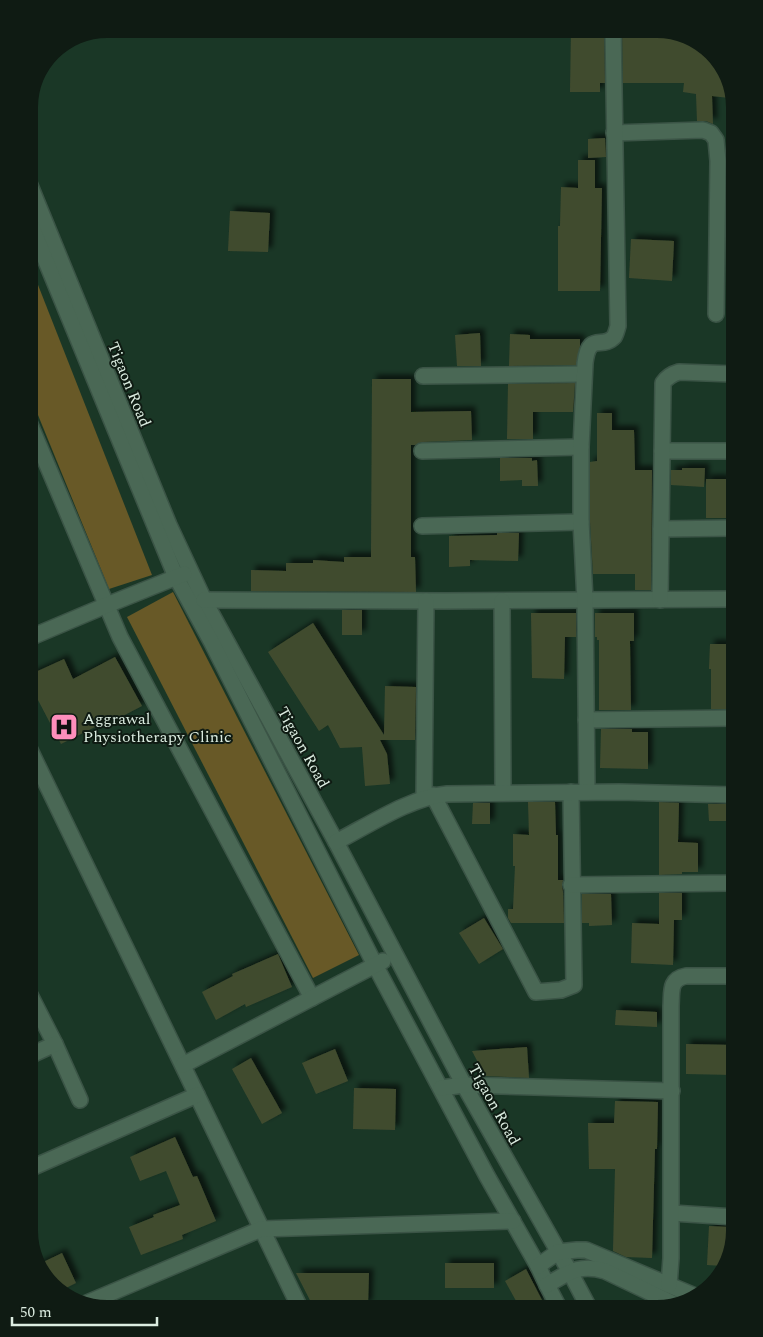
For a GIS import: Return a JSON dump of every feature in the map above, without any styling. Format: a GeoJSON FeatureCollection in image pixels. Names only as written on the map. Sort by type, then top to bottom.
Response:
{"type":"FeatureCollection","features":[{"type":"Feature","properties":{"kind":"street"},"geometry":{"type":"LineString","coordinates":[[587,792],[581,447],[587,349],[590,346],[614,338],[618,326],[613,38]]}},
{"type":"Feature","properties":{"kind":"street"},"geometry":{"type":"LineString","coordinates":[[614,133],[703,130],[711,133],[716,140],[718,161],[716,314]]}},
{"type":"Feature","properties":{"kind":"street","name":"Tigaon Road"},"geometry":{"type":"LineString","coordinates":[[38,205],[158,499],[183,575],[204,600],[336,842],[464,1085],[585,1300]]}},
{"type":"Feature","properties":{"kind":"street"},"geometry":{"type":"LineString","coordinates":[[38,240],[216,652],[375,965],[555,1300]]}},
{"type":"Feature","properties":{"kind":"street"},"geometry":{"type":"LineString","coordinates":[[660,600],[663,384],[672,374],[679,372],[726,374]]}},
{"type":"Feature","properties":{"kind":"street"},"geometry":{"type":"LineString","coordinates":[[423,376],[584,374]]}},
{"type":"Feature","properties":{"kind":"street"},"geometry":{"type":"LineString","coordinates":[[38,442],[120,637],[312,998]]}},
{"type":"Feature","properties":{"kind":"street"},"geometry":{"type":"LineString","coordinates":[[422,451],[581,447]]}},
{"type":"Feature","properties":{"kind":"street"},"geometry":{"type":"LineString","coordinates":[[662,451],[726,451]]}},
{"type":"Feature","properties":{"kind":"street"},"geometry":{"type":"LineString","coordinates":[[422,526],[581,522]]}},
{"type":"Feature","properties":{"kind":"street"},"geometry":{"type":"LineString","coordinates":[[661,529],[726,528]]}},
{"type":"Feature","properties":{"kind":"street"},"geometry":{"type":"LineString","coordinates":[[38,634],[183,575]]}},
{"type":"Feature","properties":{"kind":"street"},"geometry":{"type":"LineString","coordinates":[[204,600],[726,600]]}},
{"type":"Feature","properties":{"kind":"street"},"geometry":{"type":"LineString","coordinates":[[426,601],[429,797],[536,992],[561,990],[574,985],[571,792]]}},
{"type":"Feature","properties":{"kind":"street"},"geometry":{"type":"LineString","coordinates":[[502,601],[503,793]]}},
{"type":"Feature","properties":{"kind":"street"},"geometry":{"type":"LineString","coordinates":[[586,720],[726,718]]}},
{"type":"Feature","properties":{"kind":"street"},"geometry":{"type":"LineString","coordinates":[[37,765],[296,1299]]}},
{"type":"Feature","properties":{"kind":"street"},"geometry":{"type":"LineString","coordinates":[[336,842],[403,807],[429,797],[447,794],[587,792],[726,795]]}},
{"type":"Feature","properties":{"kind":"street"},"geometry":{"type":"LineString","coordinates":[[572,885],[726,883]]}},
{"type":"Feature","properties":{"kind":"street"},"geometry":{"type":"LineString","coordinates":[[183,1065],[395,954]]}},
{"type":"Feature","properties":{"kind":"street"},"geometry":{"type":"LineString","coordinates":[[669,1284],[672,1213],[671,1006],[673,984],[680,977],[686,976],[726,976]]}},
{"type":"Feature","properties":{"kind":"street"},"geometry":{"type":"LineString","coordinates":[[37,1009],[80,1100]]}},
{"type":"Feature","properties":{"kind":"street"},"geometry":{"type":"LineString","coordinates":[[37,1052],[55,1044]]}},
{"type":"Feature","properties":{"kind":"street"},"geometry":{"type":"LineString","coordinates":[[441,1088],[464,1085],[672,1091]]}},
{"type":"Feature","properties":{"kind":"street"},"geometry":{"type":"LineString","coordinates":[[37,1165],[197,1095]]}},
{"type":"Feature","properties":{"kind":"street"},"geometry":{"type":"LineString","coordinates":[[672,1213],[726,1216]]}},
{"type":"Feature","properties":{"kind":"street"},"geometry":{"type":"LineString","coordinates":[[98,1299],[261,1229],[513,1221]]}},
{"type":"Feature","properties":{"kind":"street"},"geometry":{"type":"LineString","coordinates":[[538,1266],[558,1252],[586,1250],[687,1292]]}},
{"type":"Feature","properties":{"kind":"street"},"geometry":{"type":"LineString","coordinates":[[547,1285],[570,1272],[584,1268],[594,1268],[605,1271],[664,1299]]}},
{"type":"Feature","properties":{"kind":"shaded area"},"geometry":{"type":"Polygon","coordinates":[[[38,284],[152,575],[109,589],[38,414],[38,284]]]}},
{"type":"Feature","properties":{"kind":"shaded area"},"geometry":{"type":"Polygon","coordinates":[[[173,592],[359,955],[313,978],[127,617],[173,592]]]}},
{"type":"Feature","properties":{"kind":"building"},"geometry":{"type":"Polygon","coordinates":[[[571,38],[604,38],[605,83],[600,83],[600,92],[570,92],[571,38]]]}},
{"type":"Feature","properties":{"kind":"building"},"geometry":{"type":"Polygon","coordinates":[[[622,38],[670,39],[695,49],[708,61],[722,84],[725,97],[712,96],[713,124],[706,121],[697,121],[696,94],[683,92],[684,83],[623,83],[622,38]]]}},
{"type":"Feature","properties":{"kind":"building"},"geometry":{"type":"Polygon","coordinates":[[[605,138],[606,157],[588,158],[588,139],[605,138]]]}},
{"type":"Feature","properties":{"kind":"building"},"geometry":{"type":"Polygon","coordinates":[[[578,160],[595,160],[595,188],[602,188],[600,291],[558,291],[558,226],[560,226],[561,187],[578,188],[578,160]]]}},
{"type":"Feature","properties":{"kind":"building"},"geometry":{"type":"Polygon","coordinates":[[[230,211],[270,213],[268,252],[228,251],[230,211]]]}},
{"type":"Feature","properties":{"kind":"building"},"geometry":{"type":"Polygon","coordinates":[[[631,239],[674,241],[672,281],[629,278],[631,239]]]}},
{"type":"Feature","properties":{"kind":"building"},"geometry":{"type":"Polygon","coordinates":[[[480,333],[481,366],[457,366],[455,335],[480,333]]]}},
{"type":"Feature","properties":{"kind":"building"},"geometry":{"type":"Polygon","coordinates":[[[510,334],[530,335],[530,339],[580,339],[576,365],[509,366],[510,334]]]}},
{"type":"Feature","properties":{"kind":"building"},"geometry":{"type":"Polygon","coordinates":[[[372,379],[411,379],[411,412],[471,411],[472,440],[422,442],[411,445],[411,557],[415,557],[416,592],[251,591],[251,570],[286,571],[286,563],[313,563],[313,560],[344,562],[344,557],[371,557],[372,379]]]}},
{"type":"Feature","properties":{"kind":"building"},"geometry":{"type":"Polygon","coordinates":[[[575,383],[573,412],[533,412],[533,439],[507,439],[508,384],[575,383]]]}},
{"type":"Feature","properties":{"kind":"building"},"geometry":{"type":"Polygon","coordinates":[[[597,413],[612,413],[612,430],[634,430],[635,470],[652,470],[651,590],[635,590],[635,574],[593,574],[590,522],[590,462],[597,461],[597,413]]]}},
{"type":"Feature","properties":{"kind":"building"},"geometry":{"type":"Polygon","coordinates":[[[500,458],[532,458],[532,461],[537,460],[538,486],[522,486],[522,480],[500,481],[500,458]]]}},
{"type":"Feature","properties":{"kind":"building"},"geometry":{"type":"Polygon","coordinates":[[[682,468],[705,468],[704,487],[671,485],[671,470],[682,470],[682,468]]]}},
{"type":"Feature","properties":{"kind":"building"},"geometry":{"type":"Polygon","coordinates":[[[706,479],[726,479],[726,518],[706,518],[706,479]]]}},
{"type":"Feature","properties":{"kind":"building"},"geometry":{"type":"Polygon","coordinates":[[[497,533],[519,533],[518,561],[470,560],[470,566],[449,567],[449,536],[497,535],[497,533]]]}},
{"type":"Feature","properties":{"kind":"building"},"geometry":{"type":"Polygon","coordinates":[[[342,610],[362,610],[362,635],[342,635],[342,610]]]}},
{"type":"Feature","properties":{"kind":"building"},"geometry":{"type":"Polygon","coordinates":[[[531,613],[576,613],[576,637],[565,637],[564,679],[532,678],[531,613]]]}},
{"type":"Feature","properties":{"kind":"building"},"geometry":{"type":"Polygon","coordinates":[[[595,613],[634,613],[634,641],[630,641],[631,710],[599,710],[599,640],[595,637],[595,613]]]}},
{"type":"Feature","properties":{"kind":"building"},"geometry":{"type":"Polygon","coordinates":[[[313,623],[384,735],[385,686],[416,687],[415,740],[380,740],[387,754],[390,784],[365,786],[362,747],[340,748],[328,725],[319,731],[268,652],[313,623]]]}},
{"type":"Feature","properties":{"kind":"building"},"geometry":{"type":"Polygon","coordinates":[[[710,644],[726,644],[726,709],[711,709],[711,669],[709,669],[710,644]]]}},
{"type":"Feature","properties":{"kind":"building"},"geometry":{"type":"Polygon","coordinates":[[[115,657],[142,706],[117,719],[115,717],[61,744],[37,699],[37,671],[64,659],[73,679],[115,657]]]}},
{"type":"Feature","properties":{"kind":"building"},"geometry":{"type":"Polygon","coordinates":[[[601,729],[632,729],[632,732],[648,732],[648,769],[600,768],[601,729]]]}},
{"type":"Feature","properties":{"kind":"building"},"geometry":{"type":"Polygon","coordinates":[[[528,802],[555,802],[556,835],[558,835],[558,880],[563,880],[564,923],[511,923],[508,918],[508,909],[513,909],[515,866],[513,866],[513,834],[529,835],[528,802]]]}},
{"type":"Feature","properties":{"kind":"building"},"geometry":{"type":"Polygon","coordinates":[[[659,802],[679,803],[678,842],[698,843],[698,872],[659,875],[659,802]]]}},
{"type":"Feature","properties":{"kind":"building"},"geometry":{"type":"Polygon","coordinates":[[[473,803],[490,803],[490,824],[472,824],[473,803]]]}},
{"type":"Feature","properties":{"kind":"building"},"geometry":{"type":"Polygon","coordinates":[[[708,804],[726,804],[726,821],[709,821],[708,804]]]}},
{"type":"Feature","properties":{"kind":"building"},"geometry":{"type":"Polygon","coordinates":[[[659,893],[682,893],[682,920],[674,920],[673,965],[631,963],[632,923],[659,924],[659,893]]]}},
{"type":"Feature","properties":{"kind":"building"},"geometry":{"type":"Polygon","coordinates":[[[582,894],[611,894],[612,925],[589,926],[589,923],[582,923],[582,894]]]}},
{"type":"Feature","properties":{"kind":"building"},"geometry":{"type":"Polygon","coordinates":[[[484,918],[503,949],[479,964],[459,933],[484,918]]]}},
{"type":"Feature","properties":{"kind":"building"},"geometry":{"type":"Polygon","coordinates":[[[278,954],[292,987],[246,1007],[245,1004],[216,1020],[202,992],[233,976],[232,974],[278,954]]]}},
{"type":"Feature","properties":{"kind":"building"},"geometry":{"type":"Polygon","coordinates":[[[616,1010],[657,1012],[657,1027],[615,1025],[616,1010]]]}},
{"type":"Feature","properties":{"kind":"building"},"geometry":{"type":"Polygon","coordinates":[[[686,1044],[726,1045],[726,1075],[686,1074],[686,1044]]]}},
{"type":"Feature","properties":{"kind":"building"},"geometry":{"type":"Polygon","coordinates":[[[527,1047],[529,1078],[485,1076],[472,1051],[527,1047]]]}},
{"type":"Feature","properties":{"kind":"building"},"geometry":{"type":"Polygon","coordinates":[[[335,1049],[348,1081],[316,1094],[302,1063],[335,1049]]]}},
{"type":"Feature","properties":{"kind":"building"},"geometry":{"type":"Polygon","coordinates":[[[251,1058],[282,1113],[262,1124],[232,1069],[251,1058]]]}},
{"type":"Feature","properties":{"kind":"building"},"geometry":{"type":"Polygon","coordinates":[[[354,1088],[396,1089],[395,1130],[353,1129],[354,1088]]]}},
{"type":"Feature","properties":{"kind":"building"},"geometry":{"type":"Polygon","coordinates":[[[615,1101],[658,1102],[652,1258],[626,1257],[613,1251],[615,1169],[589,1169],[588,1123],[614,1123],[615,1101]]]}},
{"type":"Feature","properties":{"kind":"building"},"geometry":{"type":"Polygon","coordinates":[[[175,1137],[193,1177],[197,1176],[216,1221],[182,1235],[183,1239],[141,1255],[129,1227],[154,1217],[153,1215],[180,1205],[166,1171],[140,1181],[130,1157],[175,1137]]]}},
{"type":"Feature","properties":{"kind":"building"},"geometry":{"type":"Polygon","coordinates":[[[709,1226],[726,1227],[722,1253],[716,1266],[707,1265],[709,1226]]]}},
{"type":"Feature","properties":{"kind":"building"},"geometry":{"type":"Polygon","coordinates":[[[62,1253],[76,1283],[67,1287],[49,1269],[45,1261],[62,1253]]]}},
{"type":"Feature","properties":{"kind":"building"},"geometry":{"type":"Polygon","coordinates":[[[445,1263],[494,1263],[494,1288],[445,1288],[445,1263]]]}},
{"type":"Feature","properties":{"kind":"building"},"geometry":{"type":"Polygon","coordinates":[[[526,1269],[542,1300],[515,1300],[505,1281],[526,1269]]]}},
{"type":"Feature","properties":{"kind":"building"},"geometry":{"type":"Polygon","coordinates":[[[296,1273],[369,1273],[368,1299],[310,1299],[296,1273]]]}},
{"type":"Feature","properties":{"kind":"place","name":"Aggrawal Physiotherapy Clinic"},"geometry":{"type":"Point","coordinates":[64,727]}}]}
